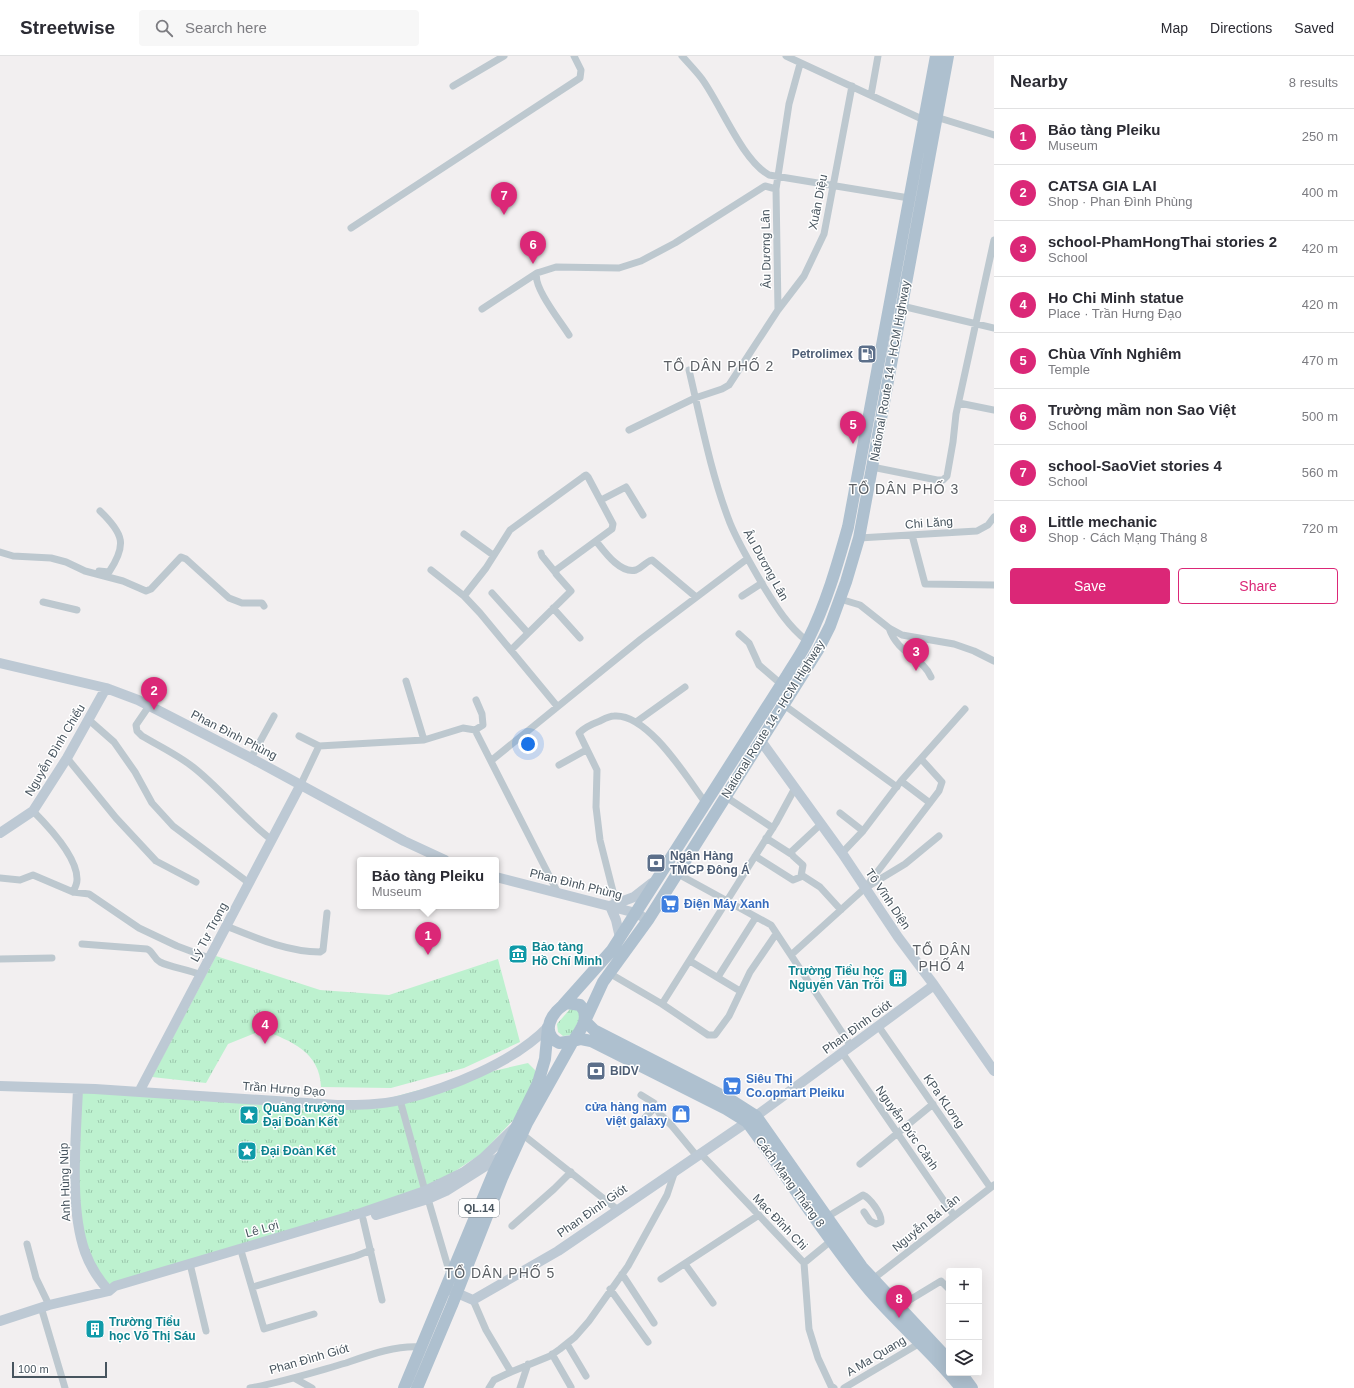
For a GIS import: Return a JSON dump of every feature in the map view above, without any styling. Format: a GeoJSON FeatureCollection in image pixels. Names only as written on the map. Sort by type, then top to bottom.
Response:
{"type":"FeatureCollection","features":[{"type":"Feature","properties":{"kind":"main road","name":"National Route 14 - HCM Highway"},"geometry":{"type":"LineString","coordinates":[[563,1005],[592,974],[620,938],[781,684],[807,642],[834,576],[848,527],[936,56]]}},
{"type":"Feature","properties":{"kind":"main road","name":"National Route 14 - HCM Highway"},"geometry":{"type":"LineString","coordinates":[[585,1021],[593,999],[609,972],[648,920],[678,874],[818,650],[840,599],[859,538],[948,56]]}},
{"type":"Feature","properties":{"kind":"main road"},"geometry":{"type":"LineString","coordinates":[[880,351],[893,355]]}},
{"type":"Feature","properties":{"kind":"main road"},"geometry":{"type":"LineString","coordinates":[[750,733],[761,741]]}},
{"type":"Feature","properties":{"kind":"main road"},"geometry":{"type":"LineString","coordinates":[[571,1002],[580,1005],[585,1012],[585,1021],[573,1041],[564,1043],[555,1040],[548,1032],[548,1027],[552,1017],[563,1005],[571,1002]]}},
{"type":"Feature","properties":{"kind":"main road","name":"Cách Mạng Tháng 8"},"geometry":{"type":"LineString","coordinates":[[585,1021],[594,1030],[731,1100],[751,1119],[826,1216],[869,1283],[898,1307],[940,1363],[961,1388]]}},
{"type":"Feature","properties":{"kind":"main road","name":"QL.14"},"geometry":{"type":"LineString","coordinates":[[404,1388],[421,1347],[502,1178],[542,1071],[548,1027]]}},
{"type":"Feature","properties":{"kind":"main road","name":"Cách Mạng Tháng 8"},"geometry":{"type":"LineString","coordinates":[[573,1041],[581,1039],[591,1041],[726,1109],[751,1119],[832,1240],[869,1283],[924,1341],[946,1358]]}},
{"type":"Feature","properties":{"kind":"main road","name":"QL.14"},"geometry":{"type":"LineString","coordinates":[[518,1135],[573,1041]]}},
{"type":"Feature","properties":{"kind":"main road"},"geometry":{"type":"LineString","coordinates":[[503,1154],[518,1135]]}},
{"type":"Feature","properties":{"kind":"main road","name":"QL.14"},"geometry":{"type":"LineString","coordinates":[[417,1388],[451,1287],[492,1174],[503,1154]]}},
{"type":"Feature","properties":{"kind":"main road"},"geometry":{"type":"LineString","coordinates":[[963,1376],[972,1388]]}},
{"type":"Feature","properties":{"kind":"street"},"geometry":{"type":"LineString","coordinates":[[453,86],[504,56]]}},
{"type":"Feature","properties":{"kind":"street"},"geometry":{"type":"LineString","coordinates":[[350,228],[580,78],[582,70],[574,56]]}},
{"type":"Feature","properties":{"kind":"street"},"geometry":{"type":"LineString","coordinates":[[682,56],[703,80],[733,131],[761,170],[769,175],[909,198]]}},
{"type":"Feature","properties":{"kind":"street"},"geometry":{"type":"LineString","coordinates":[[786,56],[800,64],[852,86],[924,120]]}},
{"type":"Feature","properties":{"kind":"street"},"geometry":{"type":"LineString","coordinates":[[871,95],[878,56]]}},
{"type":"Feature","properties":{"kind":"street","name":"Âu Dương Lân"},"geometry":{"type":"LineString","coordinates":[[778,310],[776,189],[789,104],[800,64]]}},
{"type":"Feature","properties":{"kind":"street","name":"Xuân Diệu"},"geometry":{"type":"LineString","coordinates":[[778,310],[804,276],[824,234],[832,185],[852,86]]}},
{"type":"Feature","properties":{"kind":"street"},"geometry":{"type":"LineString","coordinates":[[936,117],[994,134]]}},
{"type":"Feature","properties":{"kind":"street"},"geometry":{"type":"LineString","coordinates":[[482,309],[537,272],[556,267],[619,268],[641,261],[675,243],[765,186],[776,189]]}},
{"type":"Feature","properties":{"kind":"street"},"geometry":{"type":"LineString","coordinates":[[872,467],[937,480],[945,478],[954,442],[959,403],[994,240]]}},
{"type":"Feature","properties":{"kind":"street"},"geometry":{"type":"LineString","coordinates":[[537,272],[536,281],[541,291],[569,335]]}},
{"type":"Feature","properties":{"kind":"street"},"geometry":{"type":"LineString","coordinates":[[902,306],[994,328]]}},
{"type":"Feature","properties":{"kind":"street"},"geometry":{"type":"LineString","coordinates":[[629,430],[695,398],[722,389],[732,381],[778,310]]}},
{"type":"Feature","properties":{"kind":"street","name":"Âu Dương Lân"},"geometry":{"type":"LineString","coordinates":[[688,370],[721,495],[730,523],[747,559],[783,618],[792,629],[807,642]]}},
{"type":"Feature","properties":{"kind":"street"},"geometry":{"type":"LineString","coordinates":[[959,403],[994,410]]}},
{"type":"Feature","properties":{"kind":"street"},"geometry":{"type":"LineString","coordinates":[[464,596],[510,530],[584,476],[588,477],[613,526],[555,572]]}},
{"type":"Feature","properties":{"kind":"street"},"geometry":{"type":"LineString","coordinates":[[601,500],[626,487],[642,515]]}},
{"type":"Feature","properties":{"kind":"street"},"geometry":{"type":"LineString","coordinates":[[0,552],[13,556],[51,558],[108,573],[119,558],[122,546],[120,538],[111,523],[100,512]]}},
{"type":"Feature","properties":{"kind":"street","name":"Chi Lăng"},"geometry":{"type":"LineString","coordinates":[[859,538],[977,531],[991,527],[994,517]]}},
{"type":"Feature","properties":{"kind":"street"},"geometry":{"type":"LineString","coordinates":[[464,534],[493,555]]}},
{"type":"Feature","properties":{"kind":"street"},"geometry":{"type":"LineString","coordinates":[[912,535],[925,584],[994,585]]}},
{"type":"Feature","properties":{"kind":"street"},"geometry":{"type":"LineString","coordinates":[[596,541],[609,557],[625,569],[636,570],[652,560],[696,597]]}},
{"type":"Feature","properties":{"kind":"street"},"geometry":{"type":"LineString","coordinates":[[511,650],[571,591],[541,553]]}},
{"type":"Feature","properties":{"kind":"street"},"geometry":{"type":"LineString","coordinates":[[73,564],[85,571],[122,581],[146,591],[151,589],[181,557],[186,559],[229,598],[242,603],[262,603],[264,606]]}},
{"type":"Feature","properties":{"kind":"street"},"geometry":{"type":"LineString","coordinates":[[492,760],[557,706],[747,559]]}},
{"type":"Feature","properties":{"kind":"street"},"geometry":{"type":"LineString","coordinates":[[431,570],[464,596],[557,706]]}},
{"type":"Feature","properties":{"kind":"street"},"geometry":{"type":"LineString","coordinates":[[742,596],[762,583]]}},
{"type":"Feature","properties":{"kind":"street"},"geometry":{"type":"LineString","coordinates":[[492,593],[528,633]]}},
{"type":"Feature","properties":{"kind":"street"},"geometry":{"type":"LineString","coordinates":[[840,599],[860,605],[889,628],[908,637],[954,644],[994,660]]}},
{"type":"Feature","properties":{"kind":"street"},"geometry":{"type":"LineString","coordinates":[[43,602],[77,610]]}},
{"type":"Feature","properties":{"kind":"street"},"geometry":{"type":"LineString","coordinates":[[553,608],[580,638]]}},
{"type":"Feature","properties":{"kind":"street"},"geometry":{"type":"LineString","coordinates":[[889,628],[893,639],[898,646],[927,669],[931,677]]}},
{"type":"Feature","properties":{"kind":"street"},"geometry":{"type":"LineString","coordinates":[[739,634],[748,642],[759,665],[781,684]]}},
{"type":"Feature","properties":{"kind":"street","name":"Phan Đình Phùng"},"geometry":{"type":"LineString","coordinates":[[1,665],[106,688],[149,706],[301,784],[404,841],[439,857]]}},
{"type":"Feature","properties":{"kind":"street"},"geometry":{"type":"LineString","coordinates":[[406,681],[424,740]]}},
{"type":"Feature","properties":{"kind":"street"},"geometry":{"type":"LineString","coordinates":[[636,722],[685,687]]}},
{"type":"Feature","properties":{"kind":"street","name":"Nguyễn Đình Chiểu"},"geometry":{"type":"LineString","coordinates":[[0,833],[34,811],[67,758],[106,688]]}},
{"type":"Feature","properties":{"kind":"street"},"geometry":{"type":"LineString","coordinates":[[299,736],[319,746],[424,740],[463,728],[475,730],[483,725],[483,720],[476,700]]}},
{"type":"Feature","properties":{"kind":"street"},"geometry":{"type":"LineString","coordinates":[[784,705],[899,784],[930,803]]}},
{"type":"Feature","properties":{"kind":"street"},"geometry":{"type":"LineString","coordinates":[[149,706],[136,725],[137,731],[142,736],[191,766],[221,792],[253,825],[272,840]]}},
{"type":"Feature","properties":{"kind":"street"},"geometry":{"type":"LineString","coordinates":[[842,853],[863,831],[899,784],[922,760],[965,709]]}},
{"type":"Feature","properties":{"kind":"street"},"geometry":{"type":"LineString","coordinates":[[251,758],[274,716]]}},
{"type":"Feature","properties":{"kind":"street"},"geometry":{"type":"LineString","coordinates":[[620,938],[600,840],[596,807],[597,770],[579,733],[593,724],[615,716],[636,722],[652,735],[677,762],[705,802]]}},
{"type":"Feature","properties":{"kind":"street"},"geometry":{"type":"LineString","coordinates":[[89,720],[114,742],[135,772],[152,803],[173,826],[249,883]]}},
{"type":"Feature","properties":{"kind":"street"},"geometry":{"type":"LineString","coordinates":[[475,730],[492,760],[558,892]]}},
{"type":"Feature","properties":{"kind":"street","name":"Tô Vĩnh Diện"},"geometry":{"type":"LineString","coordinates":[[761,741],[842,853],[898,937],[934,985],[994,1071]]}},
{"type":"Feature","properties":{"kind":"street"},"geometry":{"type":"LineString","coordinates":[[301,784],[319,746]]}},
{"type":"Feature","properties":{"kind":"street"},"geometry":{"type":"LineString","coordinates":[[559,765],[586,750]]}},
{"type":"Feature","properties":{"kind":"street"},"geometry":{"type":"LineString","coordinates":[[67,758],[121,824],[156,861],[196,882]]}},
{"type":"Feature","properties":{"kind":"street"},"geometry":{"type":"LineString","coordinates":[[791,955],[865,888],[939,791],[942,782],[922,760]]}},
{"type":"Feature","properties":{"kind":"street","name":"Lý Tự Trọng"},"geometry":{"type":"LineString","coordinates":[[139,1092],[301,784]]}},
{"type":"Feature","properties":{"kind":"street"},"geometry":{"type":"LineString","coordinates":[[662,1004],[726,900],[773,828],[795,788]]}},
{"type":"Feature","properties":{"kind":"street"},"geometry":{"type":"LineString","coordinates":[[726,797],[773,828]]}},
{"type":"Feature","properties":{"kind":"street"},"geometry":{"type":"LineString","coordinates":[[34,811],[54,833],[74,864],[77,882],[73,892]]}},
{"type":"Feature","properties":{"kind":"street"},"geometry":{"type":"LineString","coordinates":[[840,812],[863,831]]}},
{"type":"Feature","properties":{"kind":"street"},"geometry":{"type":"LineString","coordinates":[[791,854],[821,824]]}},
{"type":"Feature","properties":{"kind":"street"},"geometry":{"type":"LineString","coordinates":[[865,888],[905,864],[939,836]]}},
{"type":"Feature","properties":{"kind":"street"},"geometry":{"type":"LineString","coordinates":[[755,856],[794,880],[801,876],[803,865],[791,854],[766,838]]}},
{"type":"Feature","properties":{"kind":"street"},"geometry":{"type":"LineString","coordinates":[[678,874],[771,925],[851,1046]]}},
{"type":"Feature","properties":{"kind":"street"},"geometry":{"type":"LineString","coordinates":[[0,878],[20,880],[33,875],[73,892],[89,894],[139,928],[177,946],[210,958]]}},
{"type":"Feature","properties":{"kind":"street"},"geometry":{"type":"LineString","coordinates":[[801,876],[820,887],[841,910]]}},
{"type":"Feature","properties":{"kind":"street"},"geometry":{"type":"LineString","coordinates":[[614,906],[634,897],[658,877]]}},
{"type":"Feature","properties":{"kind":"street","name":"Phan Đình Phùng"},"geometry":{"type":"LineString","coordinates":[[499,878],[614,906],[636,913],[648,920]]}},
{"type":"Feature","properties":{"kind":"street"},"geometry":{"type":"LineString","coordinates":[[614,906],[637,903],[645,898]]}},
{"type":"Feature","properties":{"kind":"street"},"geometry":{"type":"LineString","coordinates":[[226,926],[268,942],[311,952],[320,952],[323,950],[327,913]]}},
{"type":"Feature","properties":{"kind":"street"},"geometry":{"type":"LineString","coordinates":[[718,977],[756,917]]}},
{"type":"Feature","properties":{"kind":"street"},"geometry":{"type":"LineString","coordinates":[[609,972],[712,1036],[718,1032],[750,972],[776,934]]}},
{"type":"Feature","properties":{"kind":"street"},"geometry":{"type":"LineString","coordinates":[[82,944],[147,949],[151,951],[155,959],[161,963],[188,969],[201,975]]}},
{"type":"Feature","properties":{"kind":"street"},"geometry":{"type":"LineString","coordinates":[[0,959],[52,958]]}},
{"type":"Feature","properties":{"kind":"street"},"geometry":{"type":"LineString","coordinates":[[690,960],[740,991]]}},
{"type":"Feature","properties":{"kind":"street","name":"Phan Đình Giót"},"geometry":{"type":"LineString","coordinates":[[473,1300],[558,1251],[843,1054],[851,1046],[879,1027],[934,985]]}},
{"type":"Feature","properties":{"kind":"street","name":"Trần Hưng Đạo"},"geometry":{"type":"LineString","coordinates":[[0,1086],[139,1092],[336,1105],[364,1105],[400,1100],[461,1079],[498,1062],[535,1041],[548,1027]]}},
{"type":"Feature","properties":{"kind":"street","name":"KPa KLơng"},"geometry":{"type":"LineString","coordinates":[[879,1027],[993,1186]]}},
{"type":"Feature","properties":{"kind":"street","name":"Nguyễn Đức Cảnh"},"geometry":{"type":"LineString","coordinates":[[843,1054],[954,1214]]}},
{"type":"Feature","properties":{"kind":"street","name":"Anh Hùng Núp"},"geometry":{"type":"LineString","coordinates":[[78,1089],[76,1178],[78,1223],[86,1253],[94,1271],[109,1291]]}},
{"type":"Feature","properties":{"kind":"street","name":"Mạc Đĩnh Chi"},"geometry":{"type":"LineString","coordinates":[[641,1095],[656,1106],[659,1113],[804,1263],[809,1329],[818,1358],[831,1386],[834,1388]]}},
{"type":"Feature","properties":{"kind":"street"},"geometry":{"type":"LineString","coordinates":[[400,1100],[450,1271],[451,1287],[473,1300],[488,1333],[511,1372]]}},
{"type":"Feature","properties":{"kind":"street"},"geometry":{"type":"LineString","coordinates":[[860,1164],[933,1104]]}},
{"type":"Feature","properties":{"kind":"street"},"geometry":{"type":"LineString","coordinates":[[643,1120],[656,1106]]}},
{"type":"Feature","properties":{"kind":"street"},"geometry":{"type":"LineString","coordinates":[[518,1135],[571,1172],[618,1210]]}},
{"type":"Feature","properties":{"kind":"street","name":"Lê Lợi"},"geometry":{"type":"LineString","coordinates":[[0,1322],[45,1306],[109,1291],[115,1286],[241,1251],[361,1213],[427,1195],[518,1135]]}},
{"type":"Feature","properties":{"kind":"street"},"geometry":{"type":"LineString","coordinates":[[109,1291],[117,1291],[241,1251],[363,1219],[457,1185],[503,1154]]}},
{"type":"Feature","properties":{"kind":"street"},"geometry":{"type":"LineString","coordinates":[[489,1388],[494,1380],[552,1354],[567,1344],[589,1321],[610,1289],[622,1274],[667,1196],[675,1170]]}},
{"type":"Feature","properties":{"kind":"street"},"geometry":{"type":"LineString","coordinates":[[512,1226],[549,1194],[571,1172]]}},
{"type":"Feature","properties":{"kind":"street","name":"Nguyễn Bá Lân"},"geometry":{"type":"LineString","coordinates":[[869,1283],[954,1214],[993,1186]]}},
{"type":"Feature","properties":{"kind":"street"},"geometry":{"type":"LineString","coordinates":[[826,1216],[863,1195],[867,1198],[880,1216],[881,1222],[876,1224],[872,1223],[864,1212]]}},
{"type":"Feature","properties":{"kind":"street"},"geometry":{"type":"LineString","coordinates":[[661,1279],[759,1215]]}},
{"type":"Feature","properties":{"kind":"street"},"geometry":{"type":"LineString","coordinates":[[363,1219],[382,1300]]}},
{"type":"Feature","properties":{"kind":"street"},"geometry":{"type":"LineString","coordinates":[[804,1263],[832,1240]]}},
{"type":"Feature","properties":{"kind":"street"},"geometry":{"type":"LineString","coordinates":[[27,1244],[45,1306],[65,1388]]}},
{"type":"Feature","properties":{"kind":"street"},"geometry":{"type":"LineString","coordinates":[[252,1287],[356,1256],[371,1250]]}},
{"type":"Feature","properties":{"kind":"street"},"geometry":{"type":"LineString","coordinates":[[241,1251],[264,1329],[314,1314]]}},
{"type":"Feature","properties":{"kind":"street"},"geometry":{"type":"LineString","coordinates":[[685,1264],[713,1303]]}},
{"type":"Feature","properties":{"kind":"street"},"geometry":{"type":"LineString","coordinates":[[191,1268],[206,1331]]}},
{"type":"Feature","properties":{"kind":"street"},"geometry":{"type":"LineString","coordinates":[[622,1274],[654,1323]]}},
{"type":"Feature","properties":{"kind":"street"},"geometry":{"type":"LineString","coordinates":[[898,1307],[941,1281],[946,1286]]}},
{"type":"Feature","properties":{"kind":"street"},"geometry":{"type":"LineString","coordinates":[[610,1289],[648,1342]]}},
{"type":"Feature","properties":{"kind":"street","name":"A Ma Quang"},"geometry":{"type":"LineString","coordinates":[[844,1388],[924,1341]]}},
{"type":"Feature","properties":{"kind":"street"},"geometry":{"type":"LineString","coordinates":[[567,1344],[586,1376]]}},
{"type":"Feature","properties":{"kind":"street","name":"Phan Đình Giót"},"geometry":{"type":"LineString","coordinates":[[250,1388],[294,1378],[374,1354],[410,1346],[421,1347]]}},
{"type":"Feature","properties":{"kind":"street"},"geometry":{"type":"LineString","coordinates":[[552,1354],[571,1387]]}},
{"type":"Feature","properties":{"kind":"street"},"geometry":{"type":"LineString","coordinates":[[520,1388],[528,1364]]}},
{"type":"Feature","properties":{"kind":"street"},"geometry":{"type":"LineString","coordinates":[[294,1378],[312,1388]]}},
{"type":"Feature","properties":{"kind":"green space"},"geometry":{"type":"Polygon","coordinates":[[[216,956],[320,990],[389,995],[498,959],[520,1042],[464,1068],[391,1088],[321,1087],[319,1075],[310,1056],[284,1039],[263,1030],[228,1044],[206,1083],[152,1077],[216,956]]]}},
{"type":"Feature","properties":{"kind":"green space"},"geometry":{"type":"Polygon","coordinates":[[[575,1008],[582,1015],[571,1035],[563,1036],[558,1032],[557,1024],[570,1009],[575,1008]]]}},
{"type":"Feature","properties":{"kind":"green space","name":"Đại Đoàn Kết"},"geometry":{"type":"Polygon","coordinates":[[[528,1063],[535,1070],[536,1081],[518,1115],[481,1154],[425,1191],[109,1291],[81,1237],[77,1129],[82,1089],[308,1109],[364,1105],[467,1077],[528,1063]]]}},
{"type":"Feature","properties":{"kind":"place","name":"school-SaoViet stories 4"},"geometry":{"type":"Point","coordinates":[504,215]}},
{"type":"Feature","properties":{"kind":"place","name":"Trường mầm non Sao Việt"},"geometry":{"type":"Point","coordinates":[533,264]}},
{"type":"Feature","properties":{"kind":"place","name":"Petrolimex"},"geometry":{"type":"Point","coordinates":[867,354]}},
{"type":"Feature","properties":{"kind":"place","name":"Chùa Vĩnh Nghiêm"},"geometry":{"type":"Point","coordinates":[853,444]}},
{"type":"Feature","properties":{"kind":"place","name":"school-PhamHongThai stories 2"},"geometry":{"type":"Point","coordinates":[916,671]}},
{"type":"Feature","properties":{"kind":"place","name":"CATSA GIA LAI"},"geometry":{"type":"Point","coordinates":[154,710]}},
{"type":"Feature","properties":{"kind":"place","name":"Ngân Hàng TMCP Đông Á"},"geometry":{"type":"Point","coordinates":[656,863]}},
{"type":"Feature","properties":{"kind":"place","name":"Điện Máy Xanh"},"geometry":{"type":"Point","coordinates":[670,904]}},
{"type":"Feature","properties":{"kind":"place","name":"Bảo tàng Hồ Chí Minh"},"geometry":{"type":"Point","coordinates":[518,954]}},
{"type":"Feature","properties":{"kind":"place","name":"Bảo tàng Pleiku"},"geometry":{"type":"Point","coordinates":[428,955]}},
{"type":"Feature","properties":{"kind":"place","name":"Trường Tiểu học Nguyễn Văn Trỗi"},"geometry":{"type":"Point","coordinates":[898,978]}},
{"type":"Feature","properties":{"kind":"place","name":"Ho Chi Minh statue"},"geometry":{"type":"Point","coordinates":[265,1044]}},
{"type":"Feature","properties":{"kind":"place","name":"BIDV"},"geometry":{"type":"Point","coordinates":[596,1071]}},
{"type":"Feature","properties":{"kind":"place","name":"Siêu Thị Co.opmart Pleiku"},"geometry":{"type":"Point","coordinates":[732,1086]}},
{"type":"Feature","properties":{"kind":"place","name":"cửa hàng nam việt galaxy"},"geometry":{"type":"Point","coordinates":[681,1114]}},
{"type":"Feature","properties":{"kind":"place","name":"Quảng trường Đại Đoàn Kết"},"geometry":{"type":"Point","coordinates":[249,1115]}},
{"type":"Feature","properties":{"kind":"place","name":"Đại Đoàn Kết"},"geometry":{"type":"Point","coordinates":[247,1151]}},
{"type":"Feature","properties":{"kind":"place","name":"Little mechanic"},"geometry":{"type":"Point","coordinates":[899,1318]}},
{"type":"Feature","properties":{"kind":"place","name":"Trường Tiểu học Võ Thị Sáu"},"geometry":{"type":"Point","coordinates":[95,1329]}},
{"type":"Feature","properties":{"kind":"district","name":"TỔ DÂN PHỐ 2"},"geometry":{"type":"Point","coordinates":[719,366]}},
{"type":"Feature","properties":{"kind":"district","name":"TỔ DÂN PHỐ 3"},"geometry":{"type":"Point","coordinates":[904,489]}},
{"type":"Feature","properties":{"kind":"district","name":"TỔ DÂN PHỐ 4"},"geometry":{"type":"Point","coordinates":[942,958]}},
{"type":"Feature","properties":{"kind":"district","name":"TỔ DÂN PHỐ 5"},"geometry":{"type":"Point","coordinates":[500,1273]}}]}
